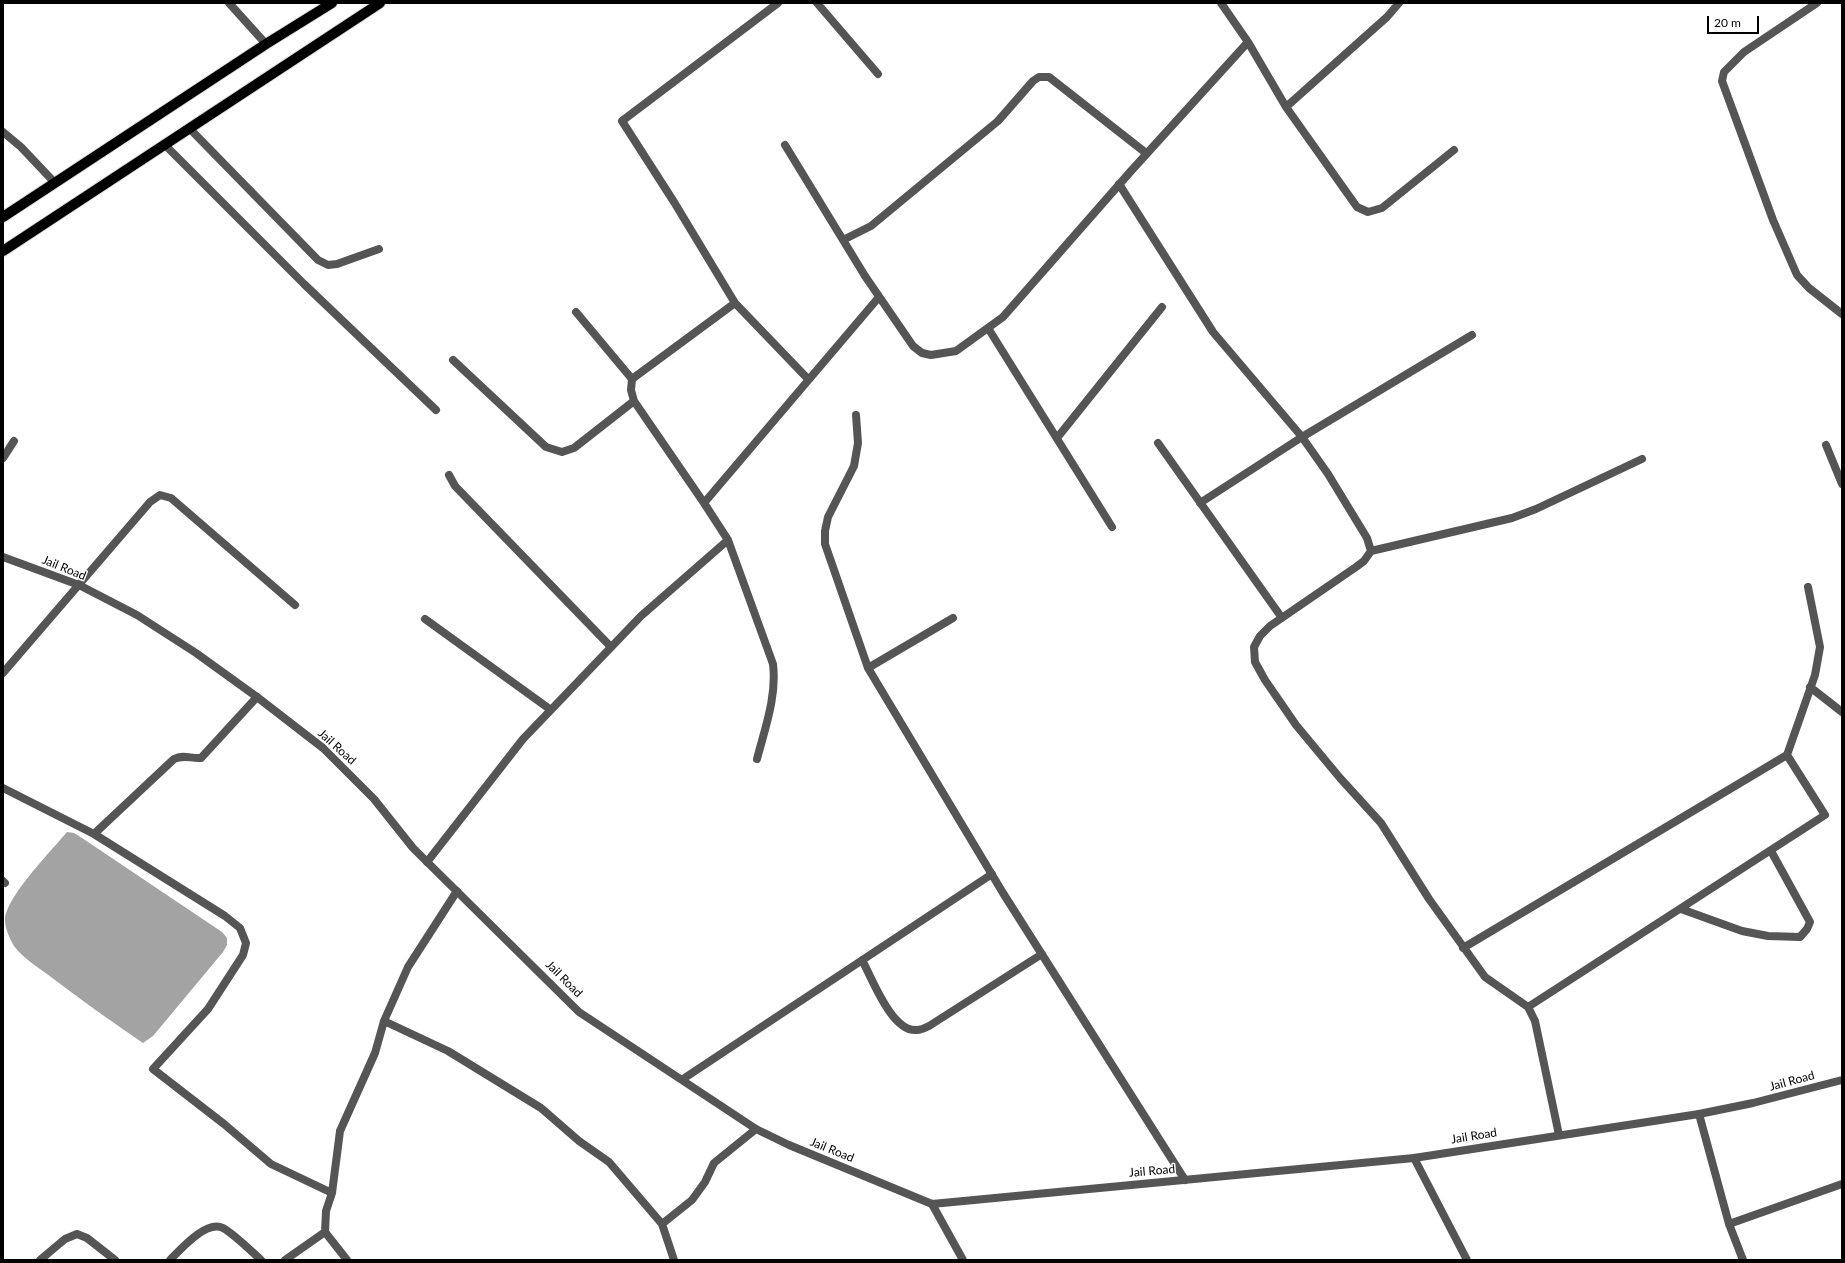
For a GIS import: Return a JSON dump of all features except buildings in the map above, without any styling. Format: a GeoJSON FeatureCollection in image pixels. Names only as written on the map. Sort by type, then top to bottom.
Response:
{"type":"FeatureCollection","features":[{"type":"Feature","properties":{"kind":"main road"},"geometry":{"type":"LineString","coordinates":[[3,217],[266,44],[332,3]]}},
{"type":"Feature","properties":{"kind":"main road"},"geometry":{"type":"LineString","coordinates":[[3,251],[380,3]]}},
{"type":"Feature","properties":{"kind":"street"},"geometry":{"type":"LineString","coordinates":[[230,3],[266,44]]}},
{"type":"Feature","properties":{"kind":"street"},"geometry":{"type":"LineString","coordinates":[[778,3],[622,121],[674,202],[735,303],[808,378]]}},
{"type":"Feature","properties":{"kind":"street"},"geometry":{"type":"LineString","coordinates":[[817,3],[878,74]]}},
{"type":"Feature","properties":{"kind":"street"},"geometry":{"type":"LineString","coordinates":[[1221,3],[1248,42],[1286,107],[1357,207],[1368,212],[1382,208],[1454,150]]}},
{"type":"Feature","properties":{"kind":"street"},"geometry":{"type":"LineString","coordinates":[[1286,107],[1387,17],[1399,3]]}},
{"type":"Feature","properties":{"kind":"street"},"geometry":{"type":"LineString","coordinates":[[1817,3],[1744,52],[1724,72],[1722,81],[1773,220],[1797,275],[1809,288],[1842,314]]}},
{"type":"Feature","properties":{"kind":"street"},"geometry":{"type":"LineString","coordinates":[[785,144],[879,297],[913,346],[922,353],[931,355],[956,351],[1003,317],[1119,184],[1248,42]]}},
{"type":"Feature","properties":{"kind":"street"},"geometry":{"type":"LineString","coordinates":[[843,240],[871,226],[998,120],[1032,81],[1039,77],[1049,77],[1146,154]]}},
{"type":"Feature","properties":{"kind":"street"},"geometry":{"type":"LineString","coordinates":[[190,129],[318,260],[328,265],[337,264],[379,249]]}},
{"type":"Feature","properties":{"kind":"street"},"geometry":{"type":"LineString","coordinates":[[3,132],[21,147],[55,183]]}},
{"type":"Feature","properties":{"kind":"street"},"geometry":{"type":"LineString","coordinates":[[165,145],[304,284],[436,410]]}},
{"type":"Feature","properties":{"kind":"street"},"geometry":{"type":"LineString","coordinates":[[1119,184],[1213,332],[1302,437],[1328,474],[1367,538],[1371,551]]}},
{"type":"Feature","properties":{"kind":"street"},"geometry":{"type":"LineString","coordinates":[[704,503],[808,378],[879,297]]}},
{"type":"Feature","properties":{"kind":"street"},"geometry":{"type":"LineString","coordinates":[[632,378],[735,303]]}},
{"type":"Feature","properties":{"kind":"street"},"geometry":{"type":"LineString","coordinates":[[1056,438],[1162,307]]}},
{"type":"Feature","properties":{"kind":"street"},"geometry":{"type":"LineString","coordinates":[[576,312],[632,378],[631,390],[634,401],[728,540],[773,664],[775,678],[774,691],[758,759]]}},
{"type":"Feature","properties":{"kind":"street"},"geometry":{"type":"LineString","coordinates":[[988,328],[1112,527]]}},
{"type":"Feature","properties":{"kind":"street"},"geometry":{"type":"LineString","coordinates":[[1200,503],[1302,437],[1472,335]]}},
{"type":"Feature","properties":{"kind":"street"},"geometry":{"type":"LineString","coordinates":[[453,360],[546,447],[562,452],[574,448],[634,401]]}},
{"type":"Feature","properties":{"kind":"street"},"geometry":{"type":"LineString","coordinates":[[856,415],[858,443],[854,466],[828,517],[825,531],[825,544],[868,668],[992,874],[1185,1180]]}},
{"type":"Feature","properties":{"kind":"street"},"geometry":{"type":"LineString","coordinates":[[3,458],[14,441]]}},
{"type":"Feature","properties":{"kind":"street"},"geometry":{"type":"LineString","coordinates":[[1158,443],[1282,618]]}},
{"type":"Feature","properties":{"kind":"street"},"geometry":{"type":"LineString","coordinates":[[1826,445],[1842,484]]}},
{"type":"Feature","properties":{"kind":"street"},"geometry":{"type":"LineString","coordinates":[[1559,1135],[1535,1021],[1528,1007],[1486,977],[1463,948],[1429,899],[1381,822],[1340,778],[1296,725],[1265,680],[1255,662],[1254,647],[1260,636],[1282,618],[1364,561],[1371,551],[1512,518],[1536,509],[1642,459]]}},
{"type":"Feature","properties":{"kind":"street"},"geometry":{"type":"LineString","coordinates":[[449,475],[455,486],[611,647]]}},
{"type":"Feature","properties":{"kind":"street"},"geometry":{"type":"LineString","coordinates":[[3,673],[150,502],[160,496],[172,498],[295,605]]}},
{"type":"Feature","properties":{"kind":"street"},"geometry":{"type":"LineString","coordinates":[[427,862],[523,739],[641,616],[728,540]]}},
{"type":"Feature","properties":{"kind":"street","name":"Jail Road"},"geometry":{"type":"LineString","coordinates":[[3,557],[79,585],[137,615],[196,653],[257,697],[333,758],[374,799],[413,848],[579,1012],[683,1079],[756,1129],[789,1145],[932,1204],[1414,1158],[1699,1114],[1753,1103],[1842,1080]]}},
{"type":"Feature","properties":{"kind":"street"},"geometry":{"type":"LineString","coordinates":[[1463,948],[1787,755],[1814,675],[1820,647],[1808,587]]}},
{"type":"Feature","properties":{"kind":"street"},"geometry":{"type":"LineString","coordinates":[[868,668],[953,618]]}},
{"type":"Feature","properties":{"kind":"street"},"geometry":{"type":"LineString","coordinates":[[425,620],[551,710]]}},
{"type":"Feature","properties":{"kind":"street"},"geometry":{"type":"LineString","coordinates":[[1810,687],[1842,712]]}},
{"type":"Feature","properties":{"kind":"street"},"geometry":{"type":"LineString","coordinates":[[94,834],[174,759],[186,756],[201,758],[257,697]]}},
{"type":"Feature","properties":{"kind":"street"},"geometry":{"type":"LineString","coordinates":[[1528,1007],[1825,815],[1787,755]]}},
{"type":"Feature","properties":{"kind":"street"},"geometry":{"type":"LineString","coordinates":[[3,788],[94,834],[225,916],[240,928],[246,943],[243,955],[208,1009],[153,1069],[224,1124],[271,1164],[332,1193]]}},
{"type":"Feature","properties":{"kind":"street"},"geometry":{"type":"LineString","coordinates":[[1681,908],[1742,931],[1768,936],[1800,937],[1807,929],[1810,922],[1771,851]]}},
{"type":"Feature","properties":{"kind":"street"},"geometry":{"type":"LineString","coordinates":[[683,1079],[992,874]]}},
{"type":"Feature","properties":{"kind":"street"},"geometry":{"type":"LineString","coordinates":[[347,1260],[325,1232],[326,1211],[332,1193],[340,1131],[375,1053],[384,1021],[408,967],[457,891]]}},
{"type":"Feature","properties":{"kind":"street"},"geometry":{"type":"LineString","coordinates":[[862,960],[891,1016],[907,1028],[916,1031],[929,1026],[1042,954]]}},
{"type":"Feature","properties":{"kind":"street"},"geometry":{"type":"LineString","coordinates":[[384,1021],[448,1051],[541,1108],[579,1141],[609,1162],[662,1224],[674,1260]]}},
{"type":"Feature","properties":{"kind":"street"},"geometry":{"type":"LineString","coordinates":[[1699,1114],[1730,1224],[1743,1260]]}},
{"type":"Feature","properties":{"kind":"street"},"geometry":{"type":"LineString","coordinates":[[662,1224],[692,1200],[705,1182],[714,1163],[756,1129]]}},
{"type":"Feature","properties":{"kind":"street"},"geometry":{"type":"LineString","coordinates":[[1414,1158],[1467,1260]]}},
{"type":"Feature","properties":{"kind":"street"},"geometry":{"type":"LineString","coordinates":[[1730,1224],[1842,1184]]}},
{"type":"Feature","properties":{"kind":"street"},"geometry":{"type":"LineString","coordinates":[[932,1204],[963,1260]]}},
{"type":"Feature","properties":{"kind":"street"},"geometry":{"type":"LineString","coordinates":[[170,1260],[198,1234],[211,1227],[222,1228],[262,1260]]}},
{"type":"Feature","properties":{"kind":"street"},"geometry":{"type":"LineString","coordinates":[[285,1260],[325,1232]]}},
{"type":"Feature","properties":{"kind":"street"},"geometry":{"type":"LineString","coordinates":[[40,1260],[65,1240],[77,1234],[87,1238],[114,1260]]}},
{"type":"Feature","properties":{"kind":"shaded area"},"geometry":{"type":"Polygon","coordinates":[[[67,832],[74,833],[79,836],[222,932],[227,938],[227,945],[223,952],[153,1036],[143,1043],[26,959],[14,946],[8,934],[5,920],[7,911],[13,900],[30,874],[67,832]]]}}]}
